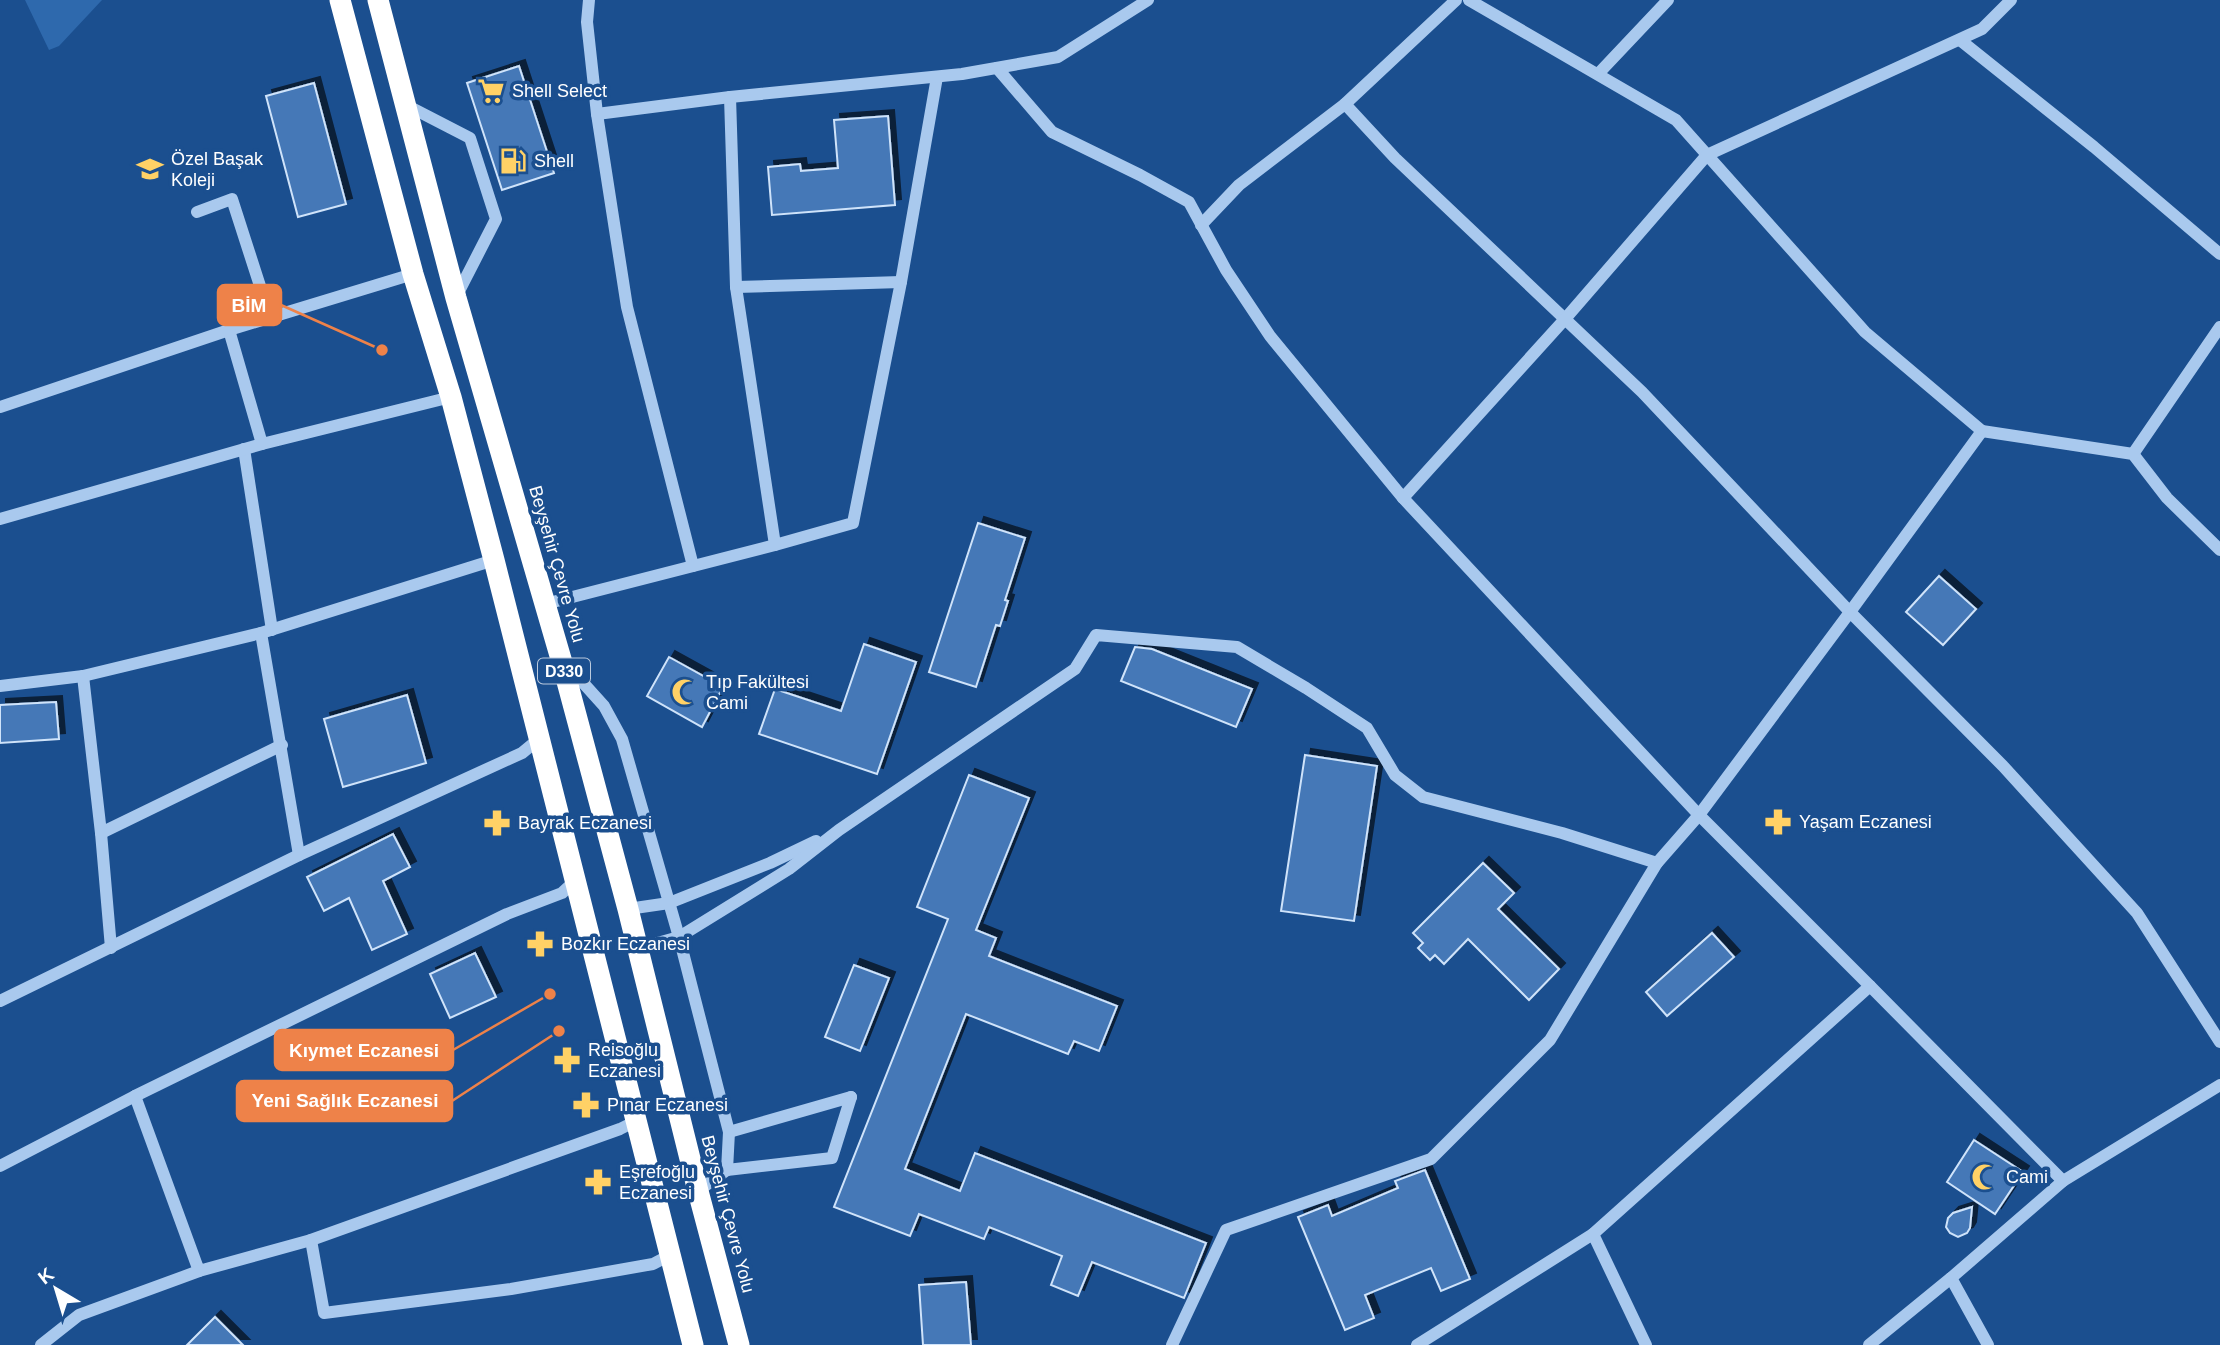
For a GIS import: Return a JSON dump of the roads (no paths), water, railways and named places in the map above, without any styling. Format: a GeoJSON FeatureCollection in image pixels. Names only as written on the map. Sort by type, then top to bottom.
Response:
{"type":"FeatureCollection","features":[{"type":"Feature","properties":{"kind":"highway","name":"D330"},"geometry":{"type":"LineString","coordinates":[[340,0],[413,274],[451,397],[494,560],[692,1345]]}},
{"type":"Feature","properties":{"kind":"highway","name":"Beyşehir Çevre Yolu"},"geometry":{"type":"LineString","coordinates":[[378,0],[456,298],[561,659],[739,1345]]}},
{"type":"Feature","properties":{"kind":"street"},"geometry":{"type":"LineString","coordinates":[[589,0],[587,22],[597,114],[627,307],[693,566]]}},
{"type":"Feature","properties":{"kind":"street"},"geometry":{"type":"LineString","coordinates":[[597,114],[730,97],[937,77],[1058,57],[1148,0]]}},
{"type":"Feature","properties":{"kind":"street"},"geometry":{"type":"LineString","coordinates":[[1201,225],[1238,185],[1345,104],[1456,0]]}},
{"type":"Feature","properties":{"kind":"street"},"geometry":{"type":"LineString","coordinates":[[1469,0],[1676,120],[1865,332],[1982,431],[2133,454],[2167,498],[2220,550]]}},
{"type":"Feature","properties":{"kind":"street"},"geometry":{"type":"LineString","coordinates":[[1598,74],[1668,0]]}},
{"type":"Feature","properties":{"kind":"street"},"geometry":{"type":"LineString","coordinates":[[1403,498],[1707,155],[1982,29],[2011,0]]}},
{"type":"Feature","properties":{"kind":"street"},"geometry":{"type":"LineString","coordinates":[[1960,40],[2094,146],[2220,254]]}},
{"type":"Feature","properties":{"kind":"street"},"geometry":{"type":"LineString","coordinates":[[998,68],[1052,132],[1189,202],[1226,270],[1270,336],[1403,498],[1699,815],[2063,1181]]}},
{"type":"Feature","properties":{"kind":"street"},"geometry":{"type":"LineString","coordinates":[[545,604],[853,523],[901,282],[937,77]]}},
{"type":"Feature","properties":{"kind":"street"},"geometry":{"type":"LineString","coordinates":[[730,97],[736,287],[775,545]]}},
{"type":"Feature","properties":{"kind":"street"},"geometry":{"type":"LineString","coordinates":[[1345,104],[1395,158],[1642,392],[1850,612],[2003,766],[2137,913],[2220,1042]]}},
{"type":"Feature","properties":{"kind":"street"},"geometry":{"type":"LineString","coordinates":[[406,105],[470,138],[496,219],[456,298]]}},
{"type":"Feature","properties":{"kind":"street"},"geometry":{"type":"LineString","coordinates":[[197,212],[232,199],[270,317]]}},
{"type":"Feature","properties":{"kind":"street"},"geometry":{"type":"LineString","coordinates":[[0,407],[229,330],[413,274]]}},
{"type":"Feature","properties":{"kind":"street"},"geometry":{"type":"LineString","coordinates":[[736,287],[901,282]]}},
{"type":"Feature","properties":{"kind":"street"},"geometry":{"type":"LineString","coordinates":[[2133,454],[2220,327]]}},
{"type":"Feature","properties":{"kind":"street"},"geometry":{"type":"LineString","coordinates":[[229,330],[262,444]]}},
{"type":"Feature","properties":{"kind":"street"},"geometry":{"type":"LineString","coordinates":[[0,519],[262,444],[451,397]]}},
{"type":"Feature","properties":{"kind":"street"},"geometry":{"type":"LineString","coordinates":[[1172,1345],[1226,1230],[1432,1159],[1550,1040],[1657,863],[1699,815],[1982,431]]}},
{"type":"Feature","properties":{"kind":"street"},"geometry":{"type":"LineString","coordinates":[[244,449],[266,631],[299,855]]}},
{"type":"Feature","properties":{"kind":"street"},"geometry":{"type":"LineString","coordinates":[[0,686],[83,676],[266,631],[494,560]]}},
{"type":"Feature","properties":{"kind":"street"},"geometry":{"type":"LineString","coordinates":[[636,949],[679,937],[789,869],[839,830],[1074,669],[1096,635],[1237,647],[1367,728],[1395,775],[1423,797],[1562,833],[1657,863]]}},
{"type":"Feature","properties":{"kind":"street"},"geometry":{"type":"LineString","coordinates":[[561,659],[604,706],[622,739],[679,937],[729,1132],[727,1170]]}},
{"type":"Feature","properties":{"kind":"street"},"geometry":{"type":"LineString","coordinates":[[83,676],[111,948]]}},
{"type":"Feature","properties":{"kind":"street"},"geometry":{"type":"LineString","coordinates":[[0,1001],[299,855],[522,753],[540,739]]}},
{"type":"Feature","properties":{"kind":"street"},"geometry":{"type":"LineString","coordinates":[[101,833],[282,745]]}},
{"type":"Feature","properties":{"kind":"street"},"geometry":{"type":"LineString","coordinates":[[628,909],[669,903],[770,863],[839,830]]}},
{"type":"Feature","properties":{"kind":"street"},"geometry":{"type":"LineString","coordinates":[[0,1166],[507,914],[562,893],[575,880]]}},
{"type":"Feature","properties":{"kind":"street"},"geometry":{"type":"LineString","coordinates":[[1417,1345],[1593,1234],[1870,986]]}},
{"type":"Feature","properties":{"kind":"street"},"geometry":{"type":"LineString","coordinates":[[1869,1345],[2063,1181],[2220,1085]]}},
{"type":"Feature","properties":{"kind":"street"},"geometry":{"type":"LineString","coordinates":[[135,1097],[199,1271]]}},
{"type":"Feature","properties":{"kind":"street"},"geometry":{"type":"LineString","coordinates":[[698,1191],[727,1170],[832,1158],[850,1097],[729,1132]]}},
{"type":"Feature","properties":{"kind":"street"},"geometry":{"type":"LineString","coordinates":[[41,1345],[79,1315],[199,1271],[311,1241],[636,1121]]}},
{"type":"Feature","properties":{"kind":"street"},"geometry":{"type":"LineString","coordinates":[[1593,1234],[1646,1345]]}},
{"type":"Feature","properties":{"kind":"street"},"geometry":{"type":"LineString","coordinates":[[311,1241],[324,1313],[524,1286],[653,1264],[670,1255]]}},
{"type":"Feature","properties":{"kind":"street"},"geometry":{"type":"LineString","coordinates":[[1951,1278],[1988,1345]]}},
{"type":"Feature","properties":{"kind":"place","name":"Shell Select"},"geometry":{"type":"Point","coordinates":[491,91]}},
{"type":"Feature","properties":{"kind":"place","name":"Shell"},"geometry":{"type":"Point","coordinates":[513,161]}},
{"type":"Feature","properties":{"kind":"place","name":"Özel Başak Koleji"},"geometry":{"type":"Point","coordinates":[150,169]}},
{"type":"Feature","properties":{"kind":"place","name":"BİM"},"geometry":{"type":"Point","coordinates":[382,350]}},
{"type":"Feature","properties":{"kind":"place","name":"Tıp Fakültesi Cami"},"geometry":{"type":"Point","coordinates":[685,692]}},
{"type":"Feature","properties":{"kind":"place","name":"Yaşam Eczanesi"},"geometry":{"type":"Point","coordinates":[1778,822]}},
{"type":"Feature","properties":{"kind":"place","name":"Bayrak Eczanesi"},"geometry":{"type":"Point","coordinates":[497,823]}},
{"type":"Feature","properties":{"kind":"place","name":"Bozkır Eczanesi"},"geometry":{"type":"Point","coordinates":[540,944]}},
{"type":"Feature","properties":{"kind":"place","name":"Kıymet Eczanesi"},"geometry":{"type":"Point","coordinates":[550,994]}},
{"type":"Feature","properties":{"kind":"place","name":"Yeni Sağlık Eczanesi"},"geometry":{"type":"Point","coordinates":[559,1031]}},
{"type":"Feature","properties":{"kind":"place","name":"Reisoğlu Eczanesi"},"geometry":{"type":"Point","coordinates":[567,1060]}},
{"type":"Feature","properties":{"kind":"place","name":"Pınar Eczanesi"},"geometry":{"type":"Point","coordinates":[586,1105]}},
{"type":"Feature","properties":{"kind":"place","name":"Cami"},"geometry":{"type":"Point","coordinates":[1985,1177]}},
{"type":"Feature","properties":{"kind":"place","name":"Eşrefoğlu Eczanesi"},"geometry":{"type":"Point","coordinates":[598,1182]}}]}
